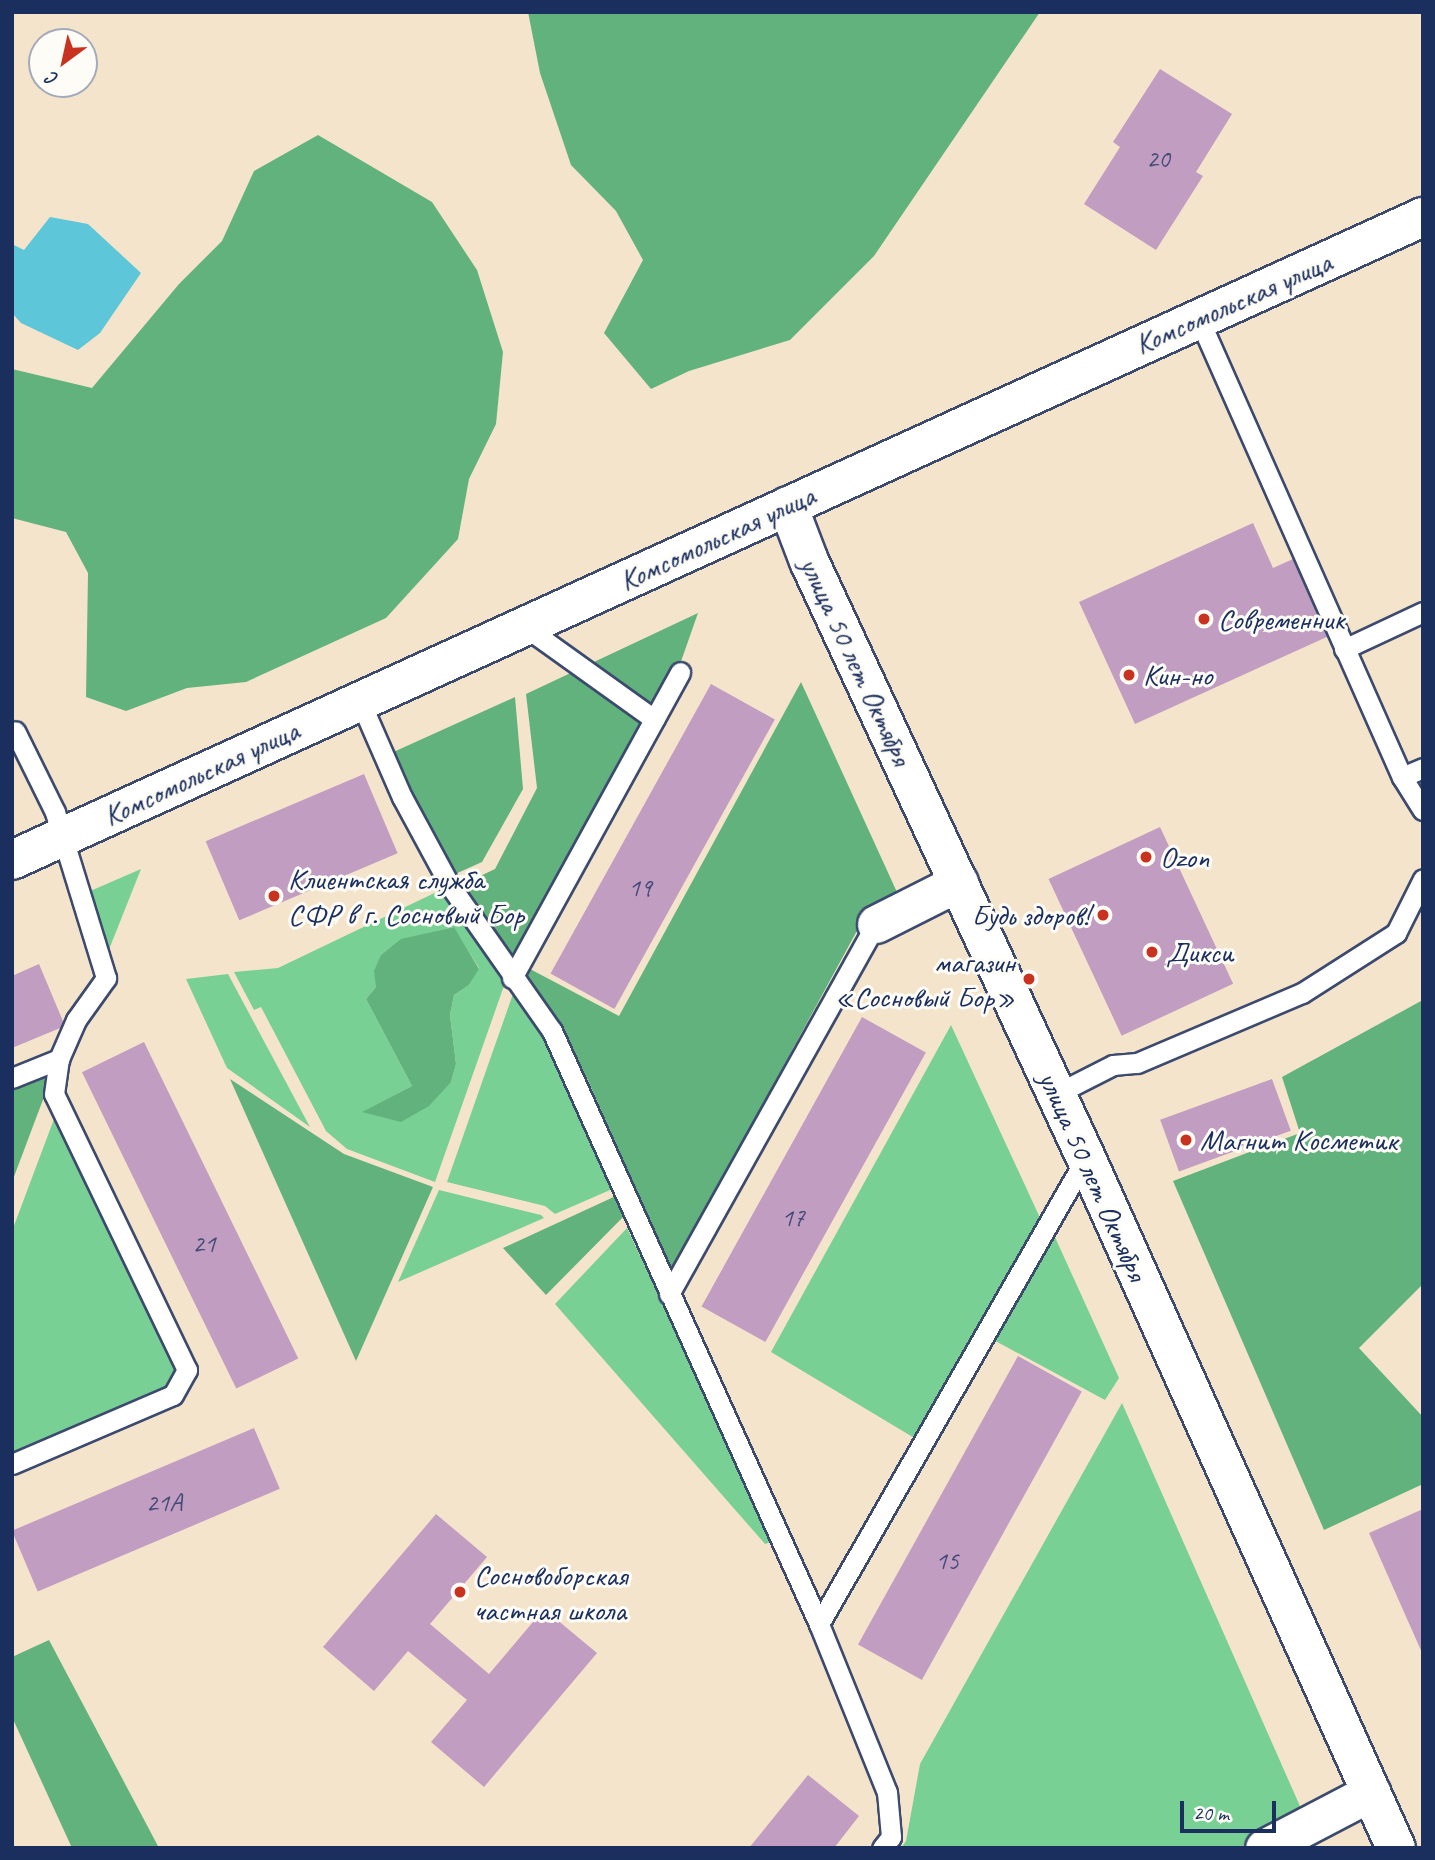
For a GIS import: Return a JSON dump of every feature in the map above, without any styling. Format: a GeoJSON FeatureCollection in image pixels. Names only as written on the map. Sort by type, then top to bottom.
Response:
{"type":"FeatureCollection","features":[{"type":"Feature","properties":{"kind":"street","name":"Комсомольская улица"},"geometry":{"type":"LineString","coordinates":[[12,860],[1423,217]]}},
{"type":"Feature","properties":{"kind":"street","name":"улица 50 лет Октября"},"geometry":{"type":"LineString","coordinates":[[788,506],[809,561],[1086,1157],[1396,1848]]}},
{"type":"Feature","properties":{"kind":"street"},"geometry":{"type":"LineString","coordinates":[[876,924],[959,882]]}},
{"type":"Feature","properties":{"kind":"street"},"geometry":{"type":"LineString","coordinates":[[1264,1848],[1371,1792]]}},
{"type":"Feature","properties":{"kind":"lane"},"geometry":{"type":"LineString","coordinates":[[1199,319],[1402,777],[1423,810]]}},
{"type":"Feature","properties":{"kind":"lane"},"geometry":{"type":"LineString","coordinates":[[1344,649],[1423,612]]}},
{"type":"Feature","properties":{"kind":"lane"},"geometry":{"type":"LineString","coordinates":[[524,626],[654,719]]}},
{"type":"Feature","properties":{"kind":"lane"},"geometry":{"type":"LineString","coordinates":[[512,978],[680,672]]}},
{"type":"Feature","properties":{"kind":"lane"},"geometry":{"type":"LineString","coordinates":[[360,701],[402,797],[445,875],[512,978],[552,1031],[819,1625],[887,1792],[891,1837],[881,1848]]}},
{"type":"Feature","properties":{"kind":"lane"},"geometry":{"type":"LineString","coordinates":[[12,1464],[173,1395],[187,1370],[54,1094],[59,1059],[76,1020],[106,978],[63,837],[15,732]]}},
{"type":"Feature","properties":{"kind":"lane"},"geometry":{"type":"LineString","coordinates":[[1402,777],[1423,768]]}},
{"type":"Feature","properties":{"kind":"lane"},"geometry":{"type":"LineString","coordinates":[[1056,1094],[1112,1065],[1137,1063],[1302,993],[1396,933],[1423,879]]}},
{"type":"Feature","properties":{"kind":"lane"},"geometry":{"type":"LineString","coordinates":[[669,1294],[876,924]]}},
{"type":"Feature","properties":{"kind":"lane"},"geometry":{"type":"LineString","coordinates":[[12,1078],[59,1059]]}},
{"type":"Feature","properties":{"kind":"lane"},"geometry":{"type":"LineString","coordinates":[[819,1625],[1086,1157]]}},
{"type":"Feature","properties":{"kind":"green space"},"geometry":{"type":"Polygon","coordinates":[[[528,12],[1040,12],[874,256],[790,340],[689,371],[651,389],[604,333],[643,260],[616,211],[571,165],[540,73],[528,12]]]}},
{"type":"Feature","properties":{"kind":"green space"},"geometry":{"type":"Polygon","coordinates":[[[318,135],[432,202],[477,270],[503,352],[496,424],[469,479],[458,539],[386,618],[246,682],[187,688],[126,711],[86,697],[88,573],[66,532],[12,518],[12,369],[92,388],[179,284],[222,241],[254,171],[318,135]]]}},
{"type":"Feature","properties":{"kind":"green space"},"geometry":{"type":"Polygon","coordinates":[[[698,613],[678,670],[512,966],[459,886],[495,869],[537,788],[526,694],[698,613]]]}},
{"type":"Feature","properties":{"kind":"green space"},"geometry":{"type":"Polygon","coordinates":[[[801,682],[901,901],[865,916],[672,1271],[586,1076],[556,1027],[522,984],[530,969],[619,1016],[801,682]]]}},
{"type":"Feature","properties":{"kind":"green space"},"geometry":{"type":"Polygon","coordinates":[[[515,697],[523,789],[482,862],[453,875],[389,754],[515,697]]]}},
{"type":"Feature","properties":{"kind":"green space"},"geometry":{"type":"Polygon","coordinates":[[[141,869],[108,952],[88,892],[141,869]]]}},
{"type":"Feature","properties":{"kind":"green space"},"geometry":{"type":"Polygon","coordinates":[[[447,887],[506,980],[435,1182],[347,1149],[326,1131],[261,1007],[254,1010],[234,972],[278,968],[447,887]],[[453,927],[401,940],[381,955],[376,987],[366,999],[412,1086],[363,1112],[451,1082],[456,1064],[450,1015],[454,995],[469,985],[479,968],[453,927]]]}},
{"type":"Feature","properties":{"kind":"green space"},"geometry":{"type":"Polygon","coordinates":[[[454,927],[479,969],[469,985],[454,995],[450,1015],[456,1064],[451,1082],[429,1106],[401,1122],[362,1112],[412,1086],[366,999],[376,987],[374,971],[381,955],[401,939],[454,927]]]}},
{"type":"Feature","properties":{"kind":"green space"},"geometry":{"type":"Polygon","coordinates":[[[228,974],[310,1127],[227,1068],[186,979],[228,974]]]}},
{"type":"Feature","properties":{"kind":"green space"},"geometry":{"type":"Polygon","coordinates":[[[514,991],[544,1032],[617,1187],[555,1214],[545,1206],[447,1182],[514,991]]]}},
{"type":"Feature","properties":{"kind":"green space"},"geometry":{"type":"Polygon","coordinates":[[[1421,1001],[1423,1284],[1359,1348],[1423,1417],[1423,1484],[1324,1530],[1173,1181],[1300,1133],[1282,1077],[1421,1001]]]}},
{"type":"Feature","properties":{"kind":"green space"},"geometry":{"type":"Polygon","coordinates":[[[951,1025],[1041,1220],[916,1439],[771,1352],[951,1025]]]}},
{"type":"Feature","properties":{"kind":"green space"},"geometry":{"type":"Polygon","coordinates":[[[53,1067],[47,1089],[12,1182],[12,1085],[53,1067]]]}},
{"type":"Feature","properties":{"kind":"green space"},"geometry":{"type":"Polygon","coordinates":[[[230,1079],[344,1154],[433,1187],[356,1361],[230,1079]]]}},
{"type":"Feature","properties":{"kind":"green space"},"geometry":{"type":"Polygon","coordinates":[[[54,1119],[176,1370],[164,1389],[12,1453],[12,1231],[54,1119]]]}},
{"type":"Feature","properties":{"kind":"green space"},"geometry":{"type":"Polygon","coordinates":[[[439,1190],[541,1215],[544,1218],[398,1282],[439,1190]]]}},
{"type":"Feature","properties":{"kind":"green space"},"geometry":{"type":"Polygon","coordinates":[[[618,1195],[628,1212],[546,1295],[503,1248],[618,1195]]]}},
{"type":"Feature","properties":{"kind":"green space"},"geometry":{"type":"Polygon","coordinates":[[[1049,1224],[1119,1378],[1105,1400],[988,1337],[1049,1224]]]}},
{"type":"Feature","properties":{"kind":"green space"},"geometry":{"type":"Polygon","coordinates":[[[627,1228],[774,1541],[765,1544],[555,1304],[627,1228]]]}},
{"type":"Feature","properties":{"kind":"green space"},"geometry":{"type":"Polygon","coordinates":[[[1122,1403],[1303,1813],[1239,1848],[901,1848],[906,1841],[920,1764],[1122,1403]]]}},
{"type":"Feature","properties":{"kind":"green space"},"geometry":{"type":"Polygon","coordinates":[[[49,1640],[159,1848],[72,1848],[12,1717],[12,1657],[49,1640]]]}},
{"type":"Feature","properties":{"kind":"water"},"geometry":{"type":"Polygon","coordinates":[[[50,217],[88,224],[141,273],[100,333],[78,350],[21,323],[12,313],[12,244],[24,250],[50,217]]]}},
{"type":"Feature","properties":{"kind":"building"},"geometry":{"type":"Polygon","coordinates":[[[1160,69],[1232,114],[1196,172],[1203,176],[1156,250],[1084,204],[1120,147],[1113,142],[1160,69]]]}},
{"type":"Feature","properties":{"kind":"building","name":"Современник"},"geometry":{"type":"Polygon","coordinates":[[[1253,523],[1273,568],[1293,559],[1329,636],[1135,724],[1079,602],[1253,523]]]}},
{"type":"Feature","properties":{"kind":"building"},"geometry":{"type":"Polygon","coordinates":[[[711,684],[775,719],[614,1009],[551,973],[711,684]]]}},
{"type":"Feature","properties":{"kind":"building"},"geometry":{"type":"Polygon","coordinates":[[[364,774],[398,853],[239,920],[206,841],[364,774]]]}},
{"type":"Feature","properties":{"kind":"building","name":"Дикси"},"geometry":{"type":"Polygon","coordinates":[[[1160,827],[1233,984],[1122,1036],[1049,879],[1160,827]]]}},
{"type":"Feature","properties":{"kind":"building"},"geometry":{"type":"Polygon","coordinates":[[[39,964],[65,1026],[12,1048],[12,976],[39,964]]]}},
{"type":"Feature","properties":{"kind":"building"},"geometry":{"type":"Polygon","coordinates":[[[862,1017],[926,1052],[765,1342],[702,1306],[862,1017]]]}},
{"type":"Feature","properties":{"kind":"building"},"geometry":{"type":"Polygon","coordinates":[[[144,1042],[298,1358],[236,1389],[82,1072],[144,1042]]]}},
{"type":"Feature","properties":{"kind":"building"},"geometry":{"type":"Polygon","coordinates":[[[1272,1079],[1291,1131],[1179,1171],[1160,1120],[1272,1079]]]}},
{"type":"Feature","properties":{"kind":"building"},"geometry":{"type":"Polygon","coordinates":[[[1018,1356],[1082,1391],[922,1680],[858,1645],[1018,1356]]]}},
{"type":"Feature","properties":{"kind":"building"},"geometry":{"type":"Polygon","coordinates":[[[254,1428],[280,1489],[38,1592],[12,1531],[254,1428]]]}},
{"type":"Feature","properties":{"kind":"building"},"geometry":{"type":"Polygon","coordinates":[[[1423,1509],[1423,1655],[1369,1533],[1423,1509]]]}},
{"type":"Feature","properties":{"kind":"building"},"geometry":{"type":"Polygon","coordinates":[[[436,1514],[487,1557],[430,1624],[489,1674],[544,1609],[597,1653],[484,1787],[431,1742],[467,1700],[408,1651],[374,1691],[323,1647],[436,1514]]]}},
{"type":"Feature","properties":{"kind":"building"},"geometry":{"type":"Polygon","coordinates":[[[808,1775],[859,1816],[834,1848],[749,1848],[808,1775]]]}},
{"type":"Feature","properties":{"kind":"place","name":"Современник"},"geometry":{"type":"Point","coordinates":[1204,619]}},
{"type":"Feature","properties":{"kind":"place","name":"Кин-но"},"geometry":{"type":"Point","coordinates":[1129,675]}},
{"type":"Feature","properties":{"kind":"place","name":"Ozon"},"geometry":{"type":"Point","coordinates":[1146,857]}},
{"type":"Feature","properties":{"kind":"place","name":"Клиентская служба СФР в г. Сосновый Бор"},"geometry":{"type":"Point","coordinates":[274,896]}},
{"type":"Feature","properties":{"kind":"place","name":"Будь здоров!"},"geometry":{"type":"Point","coordinates":[1103,915]}},
{"type":"Feature","properties":{"kind":"place","name":"Дикси"},"geometry":{"type":"Point","coordinates":[1152,952]}},
{"type":"Feature","properties":{"kind":"place","name":"магазин «Сосновый Бор»"},"geometry":{"type":"Point","coordinates":[1029,979]}},
{"type":"Feature","properties":{"kind":"place","name":"Магнит Косметик"},"geometry":{"type":"Point","coordinates":[1186,1140]}},
{"type":"Feature","properties":{"kind":"place","name":"Сосновоборская частная школа"},"geometry":{"type":"Point","coordinates":[460,1592]}}]}
